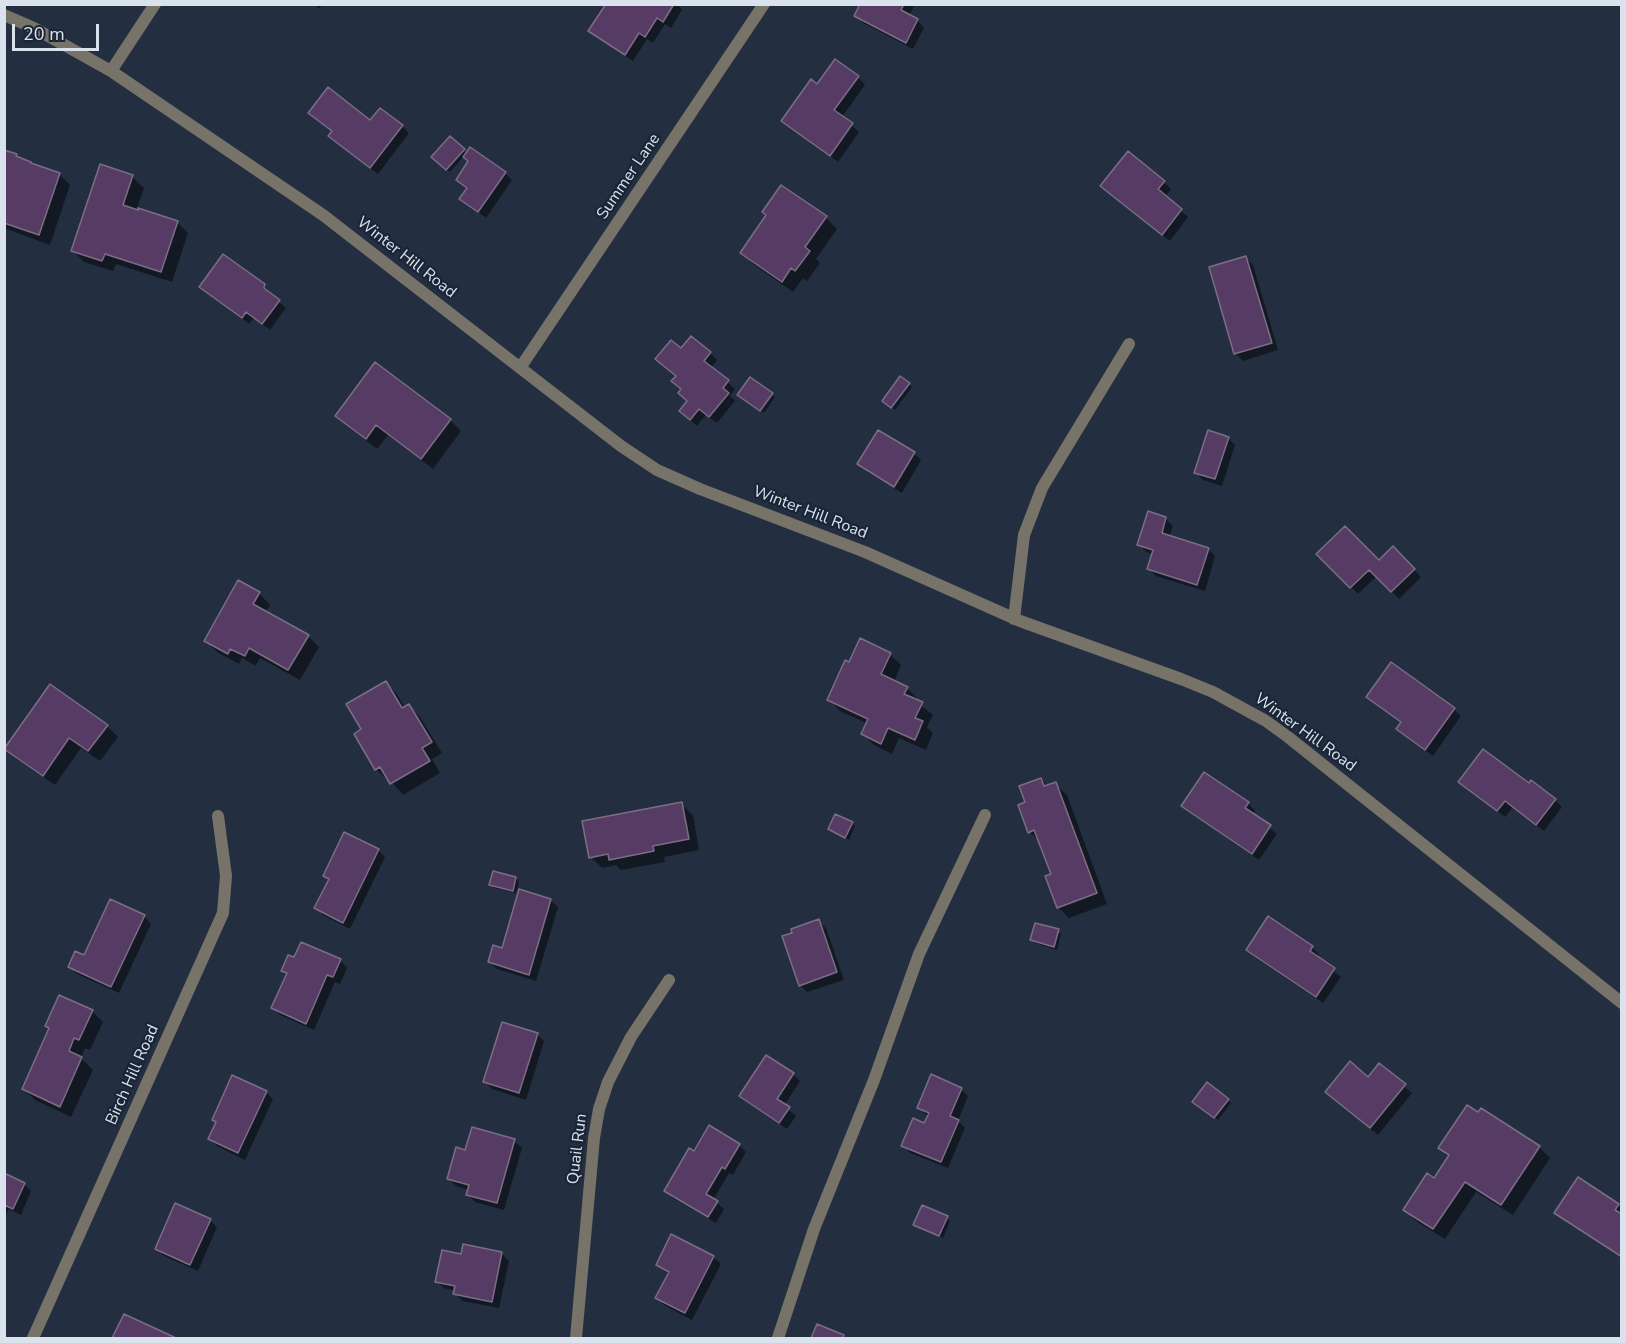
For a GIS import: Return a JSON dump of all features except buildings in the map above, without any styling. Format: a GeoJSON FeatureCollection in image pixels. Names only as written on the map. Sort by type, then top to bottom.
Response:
{"type":"FeatureCollection","features":[{"type":"Feature","properties":{"kind":"street"},"geometry":{"type":"LineString","coordinates":[[111,71],[155,4]]}},
{"type":"Feature","properties":{"kind":"street","name":"Summer Lane"},"geometry":{"type":"LineString","coordinates":[[520,368],[764,4]]}},
{"type":"Feature","properties":{"kind":"street","name":"Winter Hill Road"},"geometry":{"type":"LineString","coordinates":[[4,15],[34,28],[111,71],[323,215],[621,446],[657,470],[700,489],[865,552],[1014,619],[1213,692],[1266,721],[1622,1003]]}},
{"type":"Feature","properties":{"kind":"street"},"geometry":{"type":"LineString","coordinates":[[1014,619],[1024,535],[1042,488],[1129,344]]}},
{"type":"Feature","properties":{"kind":"street"},"geometry":{"type":"LineString","coordinates":[[778,1338],[814,1229],[874,1080],[919,954],[985,815]]}},
{"type":"Feature","properties":{"kind":"street","name":"Birch Hill Road"},"geometry":{"type":"LineString","coordinates":[[33,1338],[223,912],[226,876],[218,816]]}},
{"type":"Feature","properties":{"kind":"street","name":"Quail Run"},"geometry":{"type":"LineString","coordinates":[[576,1338],[594,1138],[599,1109],[608,1082],[631,1037],[669,980]]}}]}
